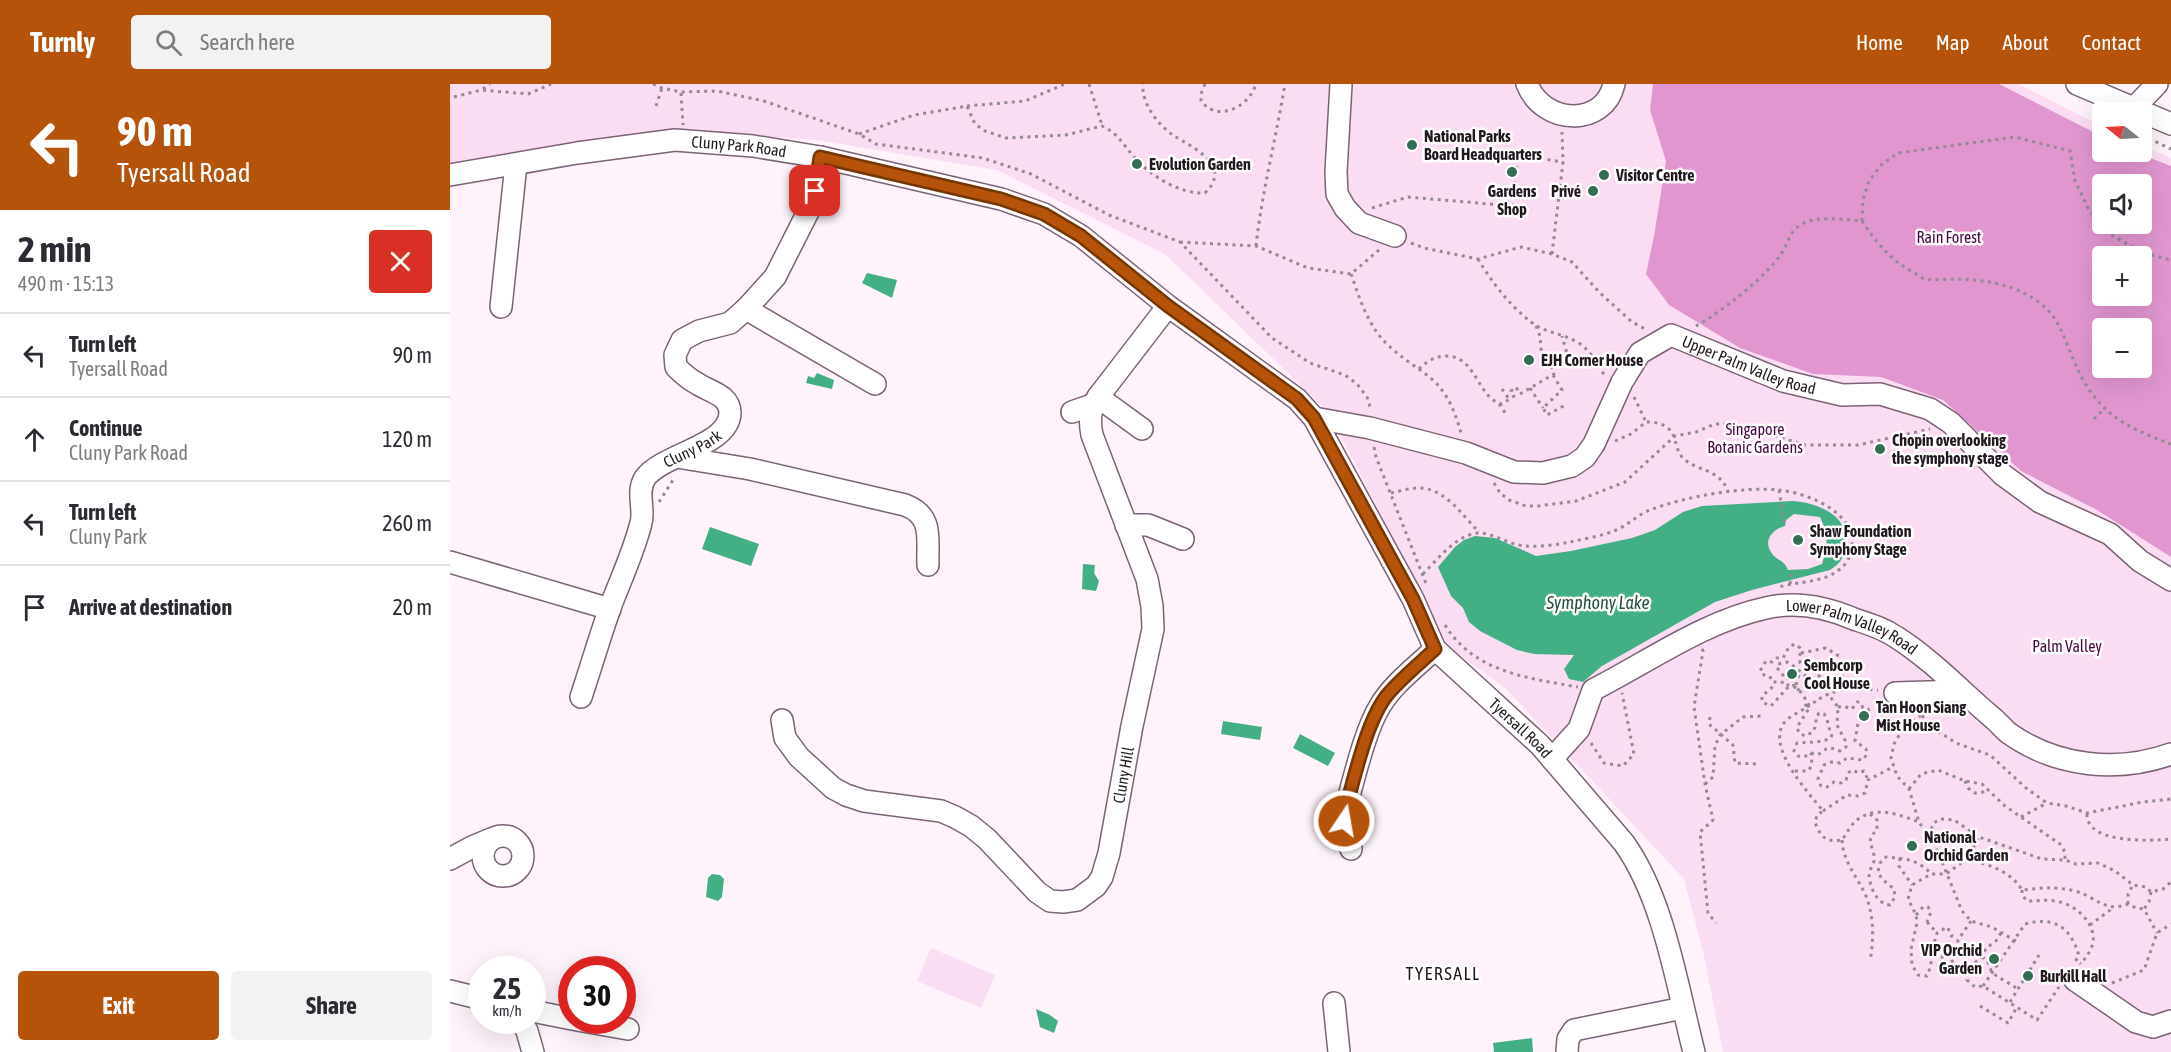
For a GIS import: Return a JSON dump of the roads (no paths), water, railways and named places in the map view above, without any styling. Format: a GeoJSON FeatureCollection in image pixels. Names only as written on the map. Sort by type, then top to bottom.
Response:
{"type":"FeatureCollection","features":[{"type":"Feature","properties":{"kind":"street"},"geometry":{"type":"LineString","coordinates":[[1341,84],[1337,194],[1345,208],[1359,223],[1395,236]]}},
{"type":"Feature","properties":{"kind":"street"},"geometry":{"type":"LineString","coordinates":[[1527,84],[1539,103],[1549,111],[1563,116],[1576,116],[1591,112],[1604,103],[1613,90],[1614,84]]}},
{"type":"Feature","properties":{"kind":"street"},"geometry":{"type":"LineString","coordinates":[[2077,84],[2115,92],[2127,102]]}},
{"type":"Feature","properties":{"kind":"street"},"geometry":{"type":"LineString","coordinates":[[2140,102],[2157,84]]}},
{"type":"Feature","properties":{"kind":"street"},"geometry":{"type":"LineString","coordinates":[[2152,116],[2171,124]]}},
{"type":"Feature","properties":{"kind":"street","name":"Cluny Park Road"},"geometry":{"type":"LineString","coordinates":[[450,175],[577,153],[675,140],[753,146],[820,157],[1001,199],[1044,214],[1081,236],[1168,306],[1297,399],[1314,418]]}},
{"type":"Feature","properties":{"kind":"street","name":"Cluny Park"},"geometry":{"type":"LineString","coordinates":[[581,697],[642,521],[641,488],[645,478],[671,460],[711,440],[722,430],[730,413],[728,404],[720,395],[699,385],[676,367],[677,349],[682,340],[699,331],[730,323],[775,277],[814,200],[820,157]]}},
{"type":"Feature","properties":{"kind":"street"},"geometry":{"type":"LineString","coordinates":[[501,307],[516,164]]}},
{"type":"Feature","properties":{"kind":"street"},"geometry":{"type":"LineString","coordinates":[[1072,412],[1095,401],[1168,306]]}},
{"type":"Feature","properties":{"kind":"street"},"geometry":{"type":"LineString","coordinates":[[746,309],[875,384]]}},
{"type":"Feature","properties":{"kind":"street","name":"Upper Palm Valley Road"},"geometry":{"type":"LineString","coordinates":[[1314,418],[1371,428],[1466,453],[1514,472],[1544,473],[1572,466],[1585,457],[1594,444],[1618,389],[1640,352],[1671,334],[1783,381],[1842,395],[1880,394],[1930,409],[1951,423],[2003,475],[2040,502],[2110,534],[2140,561],[2171,580]]}},
{"type":"Feature","properties":{"kind":"street"},"geometry":{"type":"LineString","coordinates":[[1095,401],[1142,429]]}},
{"type":"Feature","properties":{"kind":"street","name":"Cluny Hill"},"geometry":{"type":"LineString","coordinates":[[782,720],[785,738],[799,758],[833,788],[846,795],[864,801],[941,811],[956,817],[987,839],[1043,897],[1050,901],[1077,900],[1096,886],[1102,877],[1109,853],[1131,726],[1153,629],[1147,579],[1092,435],[1090,424],[1095,401]]}},
{"type":"Feature","properties":{"kind":"street","name":"Tyersall Road"},"geometry":{"type":"LineString","coordinates":[[1314,418],[1413,599],[1435,649],[1540,745],[1636,860],[1652,893],[1694,1052]]}},
{"type":"Feature","properties":{"kind":"street"},"geometry":{"type":"LineString","coordinates":[[671,460],[761,472],[917,509],[926,519],[928,565]]}},
{"type":"Feature","properties":{"kind":"street"},"geometry":{"type":"LineString","coordinates":[[1126,525],[1148,525],[1183,539]]}},
{"type":"Feature","properties":{"kind":"street"},"geometry":{"type":"LineString","coordinates":[[450,562],[610,609]]}},
{"type":"Feature","properties":{"kind":"street","name":"Lower Palm Valley Road"},"geometry":{"type":"LineString","coordinates":[[1552,759],[1579,729],[1593,690],[1694,635],[1732,619],[1767,608],[1809,605],[1834,610],[1897,637],[1923,657],[2009,734],[2056,758],[2101,765],[2138,763],[2171,753]]}},
{"type":"Feature","properties":{"kind":"street"},"geometry":{"type":"LineString","coordinates":[[1351,849],[1344,821],[1346,807],[1371,724],[1388,694],[1435,649]]}},
{"type":"Feature","properties":{"kind":"street"},"geometry":{"type":"LineString","coordinates":[[1896,693],[1961,691]]}},
{"type":"Feature","properties":{"kind":"street"},"geometry":{"type":"LineString","coordinates":[[505,835],[512,837],[522,848],[524,856],[517,871],[508,876],[499,876],[467,856],[451,858],[491,839],[505,835]]}},
{"type":"Feature","properties":{"kind":"street"},"geometry":{"type":"LineString","coordinates":[[486,868],[483,853],[491,839]]}},
{"type":"Feature","properties":{"kind":"street"},"geometry":{"type":"LineString","coordinates":[[2073,971],[2136,1022],[2153,1026],[2171,1021]]}},
{"type":"Feature","properties":{"kind":"street"},"geometry":{"type":"LineString","coordinates":[[450,991],[468,996]]}},
{"type":"Feature","properties":{"kind":"street"},"geometry":{"type":"LineString","coordinates":[[1334,1003],[1340,1052]]}},
{"type":"Feature","properties":{"kind":"street"},"geometry":{"type":"LineString","coordinates":[[1567,1052],[1568,1039],[1574,1030],[1683,1008]]}},
{"type":"Feature","properties":{"kind":"street"},"geometry":{"type":"LineString","coordinates":[[528,1034],[533,1052]]}},
{"type":"Feature","properties":{"kind":"water"},"geometry":{"type":"Polygon","coordinates":[[[867,273],[897,280],[892,298],[862,283],[867,273]]]}},
{"type":"Feature","properties":{"kind":"water"},"geometry":{"type":"Polygon","coordinates":[[[817,373],[834,380],[832,389],[806,383],[808,376],[814,378],[817,373]]]}},
{"type":"Feature","properties":{"kind":"water","name":"Symphony Lake"},"geometry":{"type":"Polygon","coordinates":[[[1792,501],[1815,505],[1829,512],[1844,529],[1843,556],[1830,570],[1715,602],[1602,666],[1583,682],[1569,679],[1564,669],[1574,655],[1534,654],[1517,650],[1480,631],[1469,622],[1463,608],[1451,596],[1438,567],[1455,547],[1475,536],[1495,538],[1536,556],[1632,538],[1655,530],[1683,512],[1702,506],[1792,501]],[[1794,514],[1786,520],[1785,526],[1770,536],[1768,543],[1771,552],[1788,570],[1808,569],[1822,564],[1827,541],[1820,517],[1794,514]]]}},
{"type":"Feature","properties":{"kind":"water"},"geometry":{"type":"Polygon","coordinates":[[[710,527],[759,544],[751,566],[702,549],[710,527]]]}},
{"type":"Feature","properties":{"kind":"water"},"geometry":{"type":"Polygon","coordinates":[[[1083,564],[1095,565],[1094,573],[1099,581],[1096,591],[1082,589],[1083,564]]]}},
{"type":"Feature","properties":{"kind":"water"},"geometry":{"type":"Polygon","coordinates":[[[1223,721],[1262,727],[1260,740],[1221,734],[1223,721]]]}},
{"type":"Feature","properties":{"kind":"water"},"geometry":{"type":"Polygon","coordinates":[[[1300,734],[1335,753],[1328,766],[1293,748],[1300,734]]]}},
{"type":"Feature","properties":{"kind":"water"},"geometry":{"type":"Polygon","coordinates":[[[712,874],[720,875],[724,879],[722,897],[718,901],[706,897],[708,878],[712,874]]]}},
{"type":"Feature","properties":{"kind":"water"},"geometry":{"type":"Polygon","coordinates":[[[1036,1009],[1058,1021],[1054,1033],[1040,1027],[1036,1009]]]}},
{"type":"Feature","properties":{"kind":"water"},"geometry":{"type":"Polygon","coordinates":[[[1532,1038],[1533,1052],[1494,1052],[1493,1043],[1532,1038]]]}},
{"type":"Feature","properties":{"kind":"place","name":"National Parks Board Headquarters"},"geometry":{"type":"Point","coordinates":[1412,145]}},
{"type":"Feature","properties":{"kind":"place","name":"Evolution Garden"},"geometry":{"type":"Point","coordinates":[1137,164]}},
{"type":"Feature","properties":{"kind":"place","name":"Gardens Shop"},"geometry":{"type":"Point","coordinates":[1512,172]}},
{"type":"Feature","properties":{"kind":"place","name":"Visitor Centre"},"geometry":{"type":"Point","coordinates":[1604,175]}},
{"type":"Feature","properties":{"kind":"place","name":"Privé"},"geometry":{"type":"Point","coordinates":[1593,191]}},
{"type":"Feature","properties":{"kind":"place","name":"EJH Corner House"},"geometry":{"type":"Point","coordinates":[1529,360]}},
{"type":"Feature","properties":{"kind":"place","name":"Chopin overlooking the symphony stage"},"geometry":{"type":"Point","coordinates":[1880,449]}},
{"type":"Feature","properties":{"kind":"place","name":"Shaw Foundation Symphony Stage"},"geometry":{"type":"Point","coordinates":[1798,540]}},
{"type":"Feature","properties":{"kind":"place","name":"Sembcorp Cool House"},"geometry":{"type":"Point","coordinates":[1792,674]}},
{"type":"Feature","properties":{"kind":"place","name":"Tan Hoon Siang Mist House"},"geometry":{"type":"Point","coordinates":[1864,716]}},
{"type":"Feature","properties":{"kind":"place","name":"National Orchid Garden"},"geometry":{"type":"Point","coordinates":[1912,846]}},
{"type":"Feature","properties":{"kind":"place","name":"VIP Orchid Garden"},"geometry":{"type":"Point","coordinates":[1994,959]}},
{"type":"Feature","properties":{"kind":"place","name":"Burkill Hall"},"geometry":{"type":"Point","coordinates":[2028,976]}},
{"type":"Feature","properties":{"kind":"district","name":"TYERSALL"},"geometry":{"type":"Point","coordinates":[1443,974]}},
{"type":"Feature","properties":{"kind":"park label","name":"Rain Forest"},"geometry":{"type":"Point","coordinates":[1949,237]}},
{"type":"Feature","properties":{"kind":"park label","name":"Singapore Botanic Gardens"},"geometry":{"type":"Point","coordinates":[1755,438]}},
{"type":"Feature","properties":{"kind":"park label","name":"Palm Valley"},"geometry":{"type":"Point","coordinates":[2067,646]}}]}
